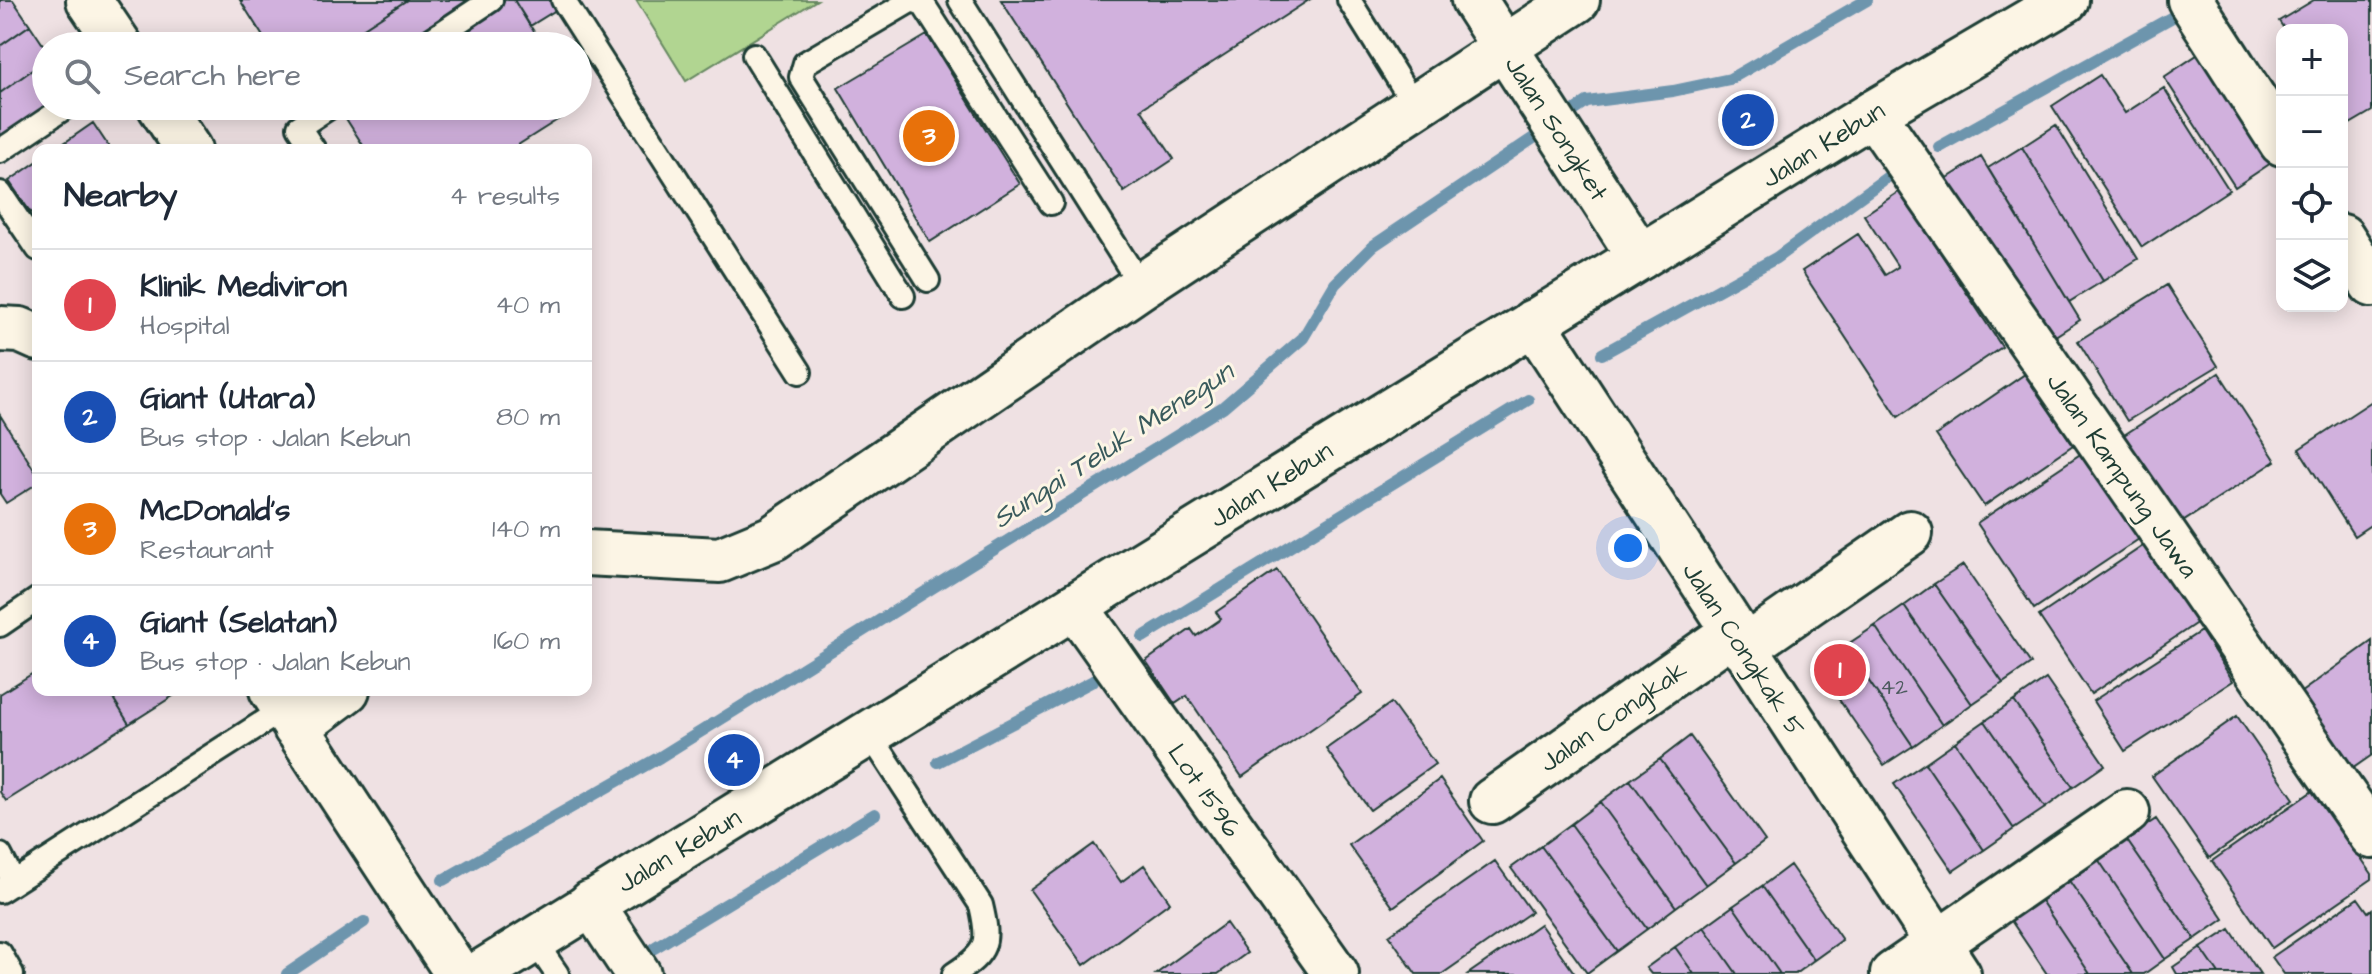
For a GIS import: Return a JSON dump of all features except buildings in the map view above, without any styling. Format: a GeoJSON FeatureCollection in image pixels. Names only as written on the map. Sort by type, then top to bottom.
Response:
{"type":"FeatureCollection","features":[{"type":"Feature","properties":{"kind":"street"},"geometry":{"type":"LineString","coordinates":[[89,0],[111,32]]}},
{"type":"Feature","properties":{"kind":"street","name":"Jalan Songket"},"geometry":{"type":"LineString","coordinates":[[1474,0],[1640,257]]}},
{"type":"Feature","properties":{"kind":"street"},"geometry":{"type":"LineString","coordinates":[[592,553],[720,560],[773,538],[1141,286],[1577,0]]}},
{"type":"Feature","properties":{"kind":"street","name":"Jalan Kebun"},"geometry":{"type":"LineString","coordinates":[[479,974],[1873,113],[2066,0]]}},
{"type":"Feature","properties":{"kind":"street"},"geometry":{"type":"LineString","coordinates":[[2190,0],[2276,134]]}},
{"type":"Feature","properties":{"kind":"street","name":"Jalan Kampung Jawa"},"geometry":{"type":"LineString","coordinates":[[1873,113],[2372,836]]}},
{"type":"Feature","properties":{"kind":"street"},"geometry":{"type":"LineString","coordinates":[[169,120],[185,144]]}},
{"type":"Feature","properties":{"kind":"street"},"geometry":{"type":"LineString","coordinates":[[2344,240],[2372,284]]}},
{"type":"Feature","properties":{"kind":"street","name":"Jalan Congkak 5"},"geometry":{"type":"LineString","coordinates":[[1533,322],[1947,959]]}},
{"type":"Feature","properties":{"kind":"street","name":"Jalan Congkak"},"geometry":{"type":"LineString","coordinates":[[1492,801],[1738,640],[1910,533]]}},
{"type":"Feature","properties":{"kind":"street","name":"Lot 1596"},"geometry":{"type":"LineString","coordinates":[[1075,606],[1336,974]]}},
{"type":"Feature","properties":{"kind":"street"},"geometry":{"type":"LineString","coordinates":[[326,696],[284,709],[458,974]]}},
{"type":"Feature","properties":{"kind":"street"},"geometry":{"type":"LineString","coordinates":[[1893,974],[1947,959],[2127,812]]}},
{"type":"Feature","properties":{"kind":"street"},"geometry":{"type":"LineString","coordinates":[[591,903],[638,974]]}},
{"type":"Feature","properties":{"kind":"lane"},"geometry":{"type":"LineString","coordinates":[[443,32],[491,0]]}},
{"type":"Feature","properties":{"kind":"lane"},"geometry":{"type":"LineString","coordinates":[[563,0],[583,32]]}},
{"type":"Feature","properties":{"kind":"lane"},"geometry":{"type":"LineString","coordinates":[[928,280],[801,77],[805,63],[912,0],[923,4],[1051,203]]}},
{"type":"Feature","properties":{"kind":"lane"},"geometry":{"type":"LineString","coordinates":[[960,0],[1141,286]]}},
{"type":"Feature","properties":{"kind":"lane"},"geometry":{"type":"LineString","coordinates":[[1349,0],[1415,106]]}},
{"type":"Feature","properties":{"kind":"lane"},"geometry":{"type":"LineString","coordinates":[[592,46],[800,372]]}},
{"type":"Feature","properties":{"kind":"lane"},"geometry":{"type":"LineString","coordinates":[[754,55],[903,296]]}},
{"type":"Feature","properties":{"kind":"lane"},"geometry":{"type":"LineString","coordinates":[[0,151],[46,120]]}},
{"type":"Feature","properties":{"kind":"lane"},"geometry":{"type":"LineString","coordinates":[[310,120],[299,127],[310,144]]}},
{"type":"Feature","properties":{"kind":"lane"},"geometry":{"type":"LineString","coordinates":[[0,193],[32,240]]}},
{"type":"Feature","properties":{"kind":"lane"},"geometry":{"type":"LineString","coordinates":[[0,625],[32,603]]}},
{"type":"Feature","properties":{"kind":"lane"},"geometry":{"type":"LineString","coordinates":[[0,855],[7,887],[284,709]]}},
{"type":"Feature","properties":{"kind":"lane"},"geometry":{"type":"LineString","coordinates":[[869,733],[981,905],[988,933],[977,959],[954,974]]}},
{"type":"Feature","properties":{"kind":"lane"},"geometry":{"type":"LineString","coordinates":[[533,939],[557,974]]}},
{"type":"Feature","properties":{"kind":"lane"},"geometry":{"type":"LineString","coordinates":[[0,953],[12,974]]}},
{"type":"Feature","properties":{"kind":"green space"},"geometry":{"type":"Polygon","coordinates":[[[636,0],[817,0],[686,81],[636,0]]]}},
{"type":"Feature","properties":{"kind":"waterway","name":"Sungai Teluk Menegun"},"geometry":{"type":"LineString","coordinates":[[443,880],[660,757],[1223,407],[1303,338],[1335,284],[1373,246],[1587,102],[1673,91],[1730,79],[1867,0]]}},
{"type":"Feature","properties":{"kind":"waterway"},"geometry":{"type":"LineString","coordinates":[[1939,147],[2185,10]]}},
{"type":"Feature","properties":{"kind":"waterway"},"geometry":{"type":"LineString","coordinates":[[1602,354],[1776,258],[1893,173]]}},
{"type":"Feature","properties":{"kind":"waterway"},"geometry":{"type":"LineString","coordinates":[[1143,637],[1528,400]]}},
{"type":"Feature","properties":{"kind":"waterway"},"geometry":{"type":"LineString","coordinates":[[938,762],[1093,681]]}},
{"type":"Feature","properties":{"kind":"waterway"},"geometry":{"type":"LineString","coordinates":[[654,948],[875,814]]}},
{"type":"Feature","properties":{"kind":"waterway","name":"Sungai Teluk Menegun"},"geometry":{"type":"LineString","coordinates":[[287,974],[364,922]]}},
{"type":"Feature","properties":{"kind":"place","name":"Giant (Utara)"},"geometry":{"type":"Point","coordinates":[1748,120]}},
{"type":"Feature","properties":{"kind":"place","name":"McDonald's"},"geometry":{"type":"Point","coordinates":[929,136]}},
{"type":"Feature","properties":{"kind":"place","name":"Klinik Mediviron"},"geometry":{"type":"Point","coordinates":[1840,670]}},
{"type":"Feature","properties":{"kind":"place","name":"Giant (Selatan)"},"geometry":{"type":"Point","coordinates":[734,760]}}]}
